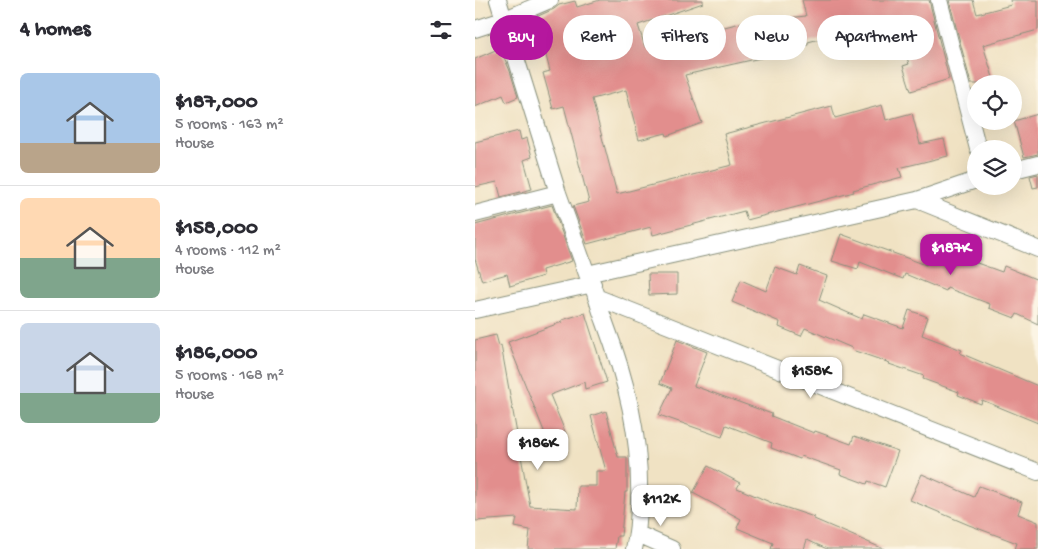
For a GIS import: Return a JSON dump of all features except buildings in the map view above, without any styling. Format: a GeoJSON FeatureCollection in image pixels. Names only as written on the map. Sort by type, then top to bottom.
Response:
{"type":"FeatureCollection","features":[{"type":"Feature","properties":{"kind":"street"},"geometry":{"type":"LineString","coordinates":[[498,0],[502,15]]}},
{"type":"Feature","properties":{"kind":"street"},"geometry":{"type":"LineString","coordinates":[[515,15],[551,0]]}},
{"type":"Feature","properties":{"kind":"street"},"geometry":{"type":"LineString","coordinates":[[939,0],[977,140]]}},
{"type":"Feature","properties":{"kind":"street"},"geometry":{"type":"LineString","coordinates":[[475,29],[490,24]]}},
{"type":"Feature","properties":{"kind":"street"},"geometry":{"type":"LineString","coordinates":[[516,60],[558,193],[616,352],[632,412],[640,473],[636,541],[672,549]]}},
{"type":"Feature","properties":{"kind":"street"},"geometry":{"type":"LineString","coordinates":[[1022,168],[1038,164]]}},
{"type":"Feature","properties":{"kind":"street"},"geometry":{"type":"LineString","coordinates":[[475,310],[592,285],[917,200],[967,183]]}},
{"type":"Feature","properties":{"kind":"street"},"geometry":{"type":"LineString","coordinates":[[475,214],[558,193]]}},
{"type":"Feature","properties":{"kind":"street"},"geometry":{"type":"LineString","coordinates":[[917,200],[1038,249]]}},
{"type":"Feature","properties":{"kind":"street"},"geometry":{"type":"LineString","coordinates":[[592,285],[1038,472]]}}]}
